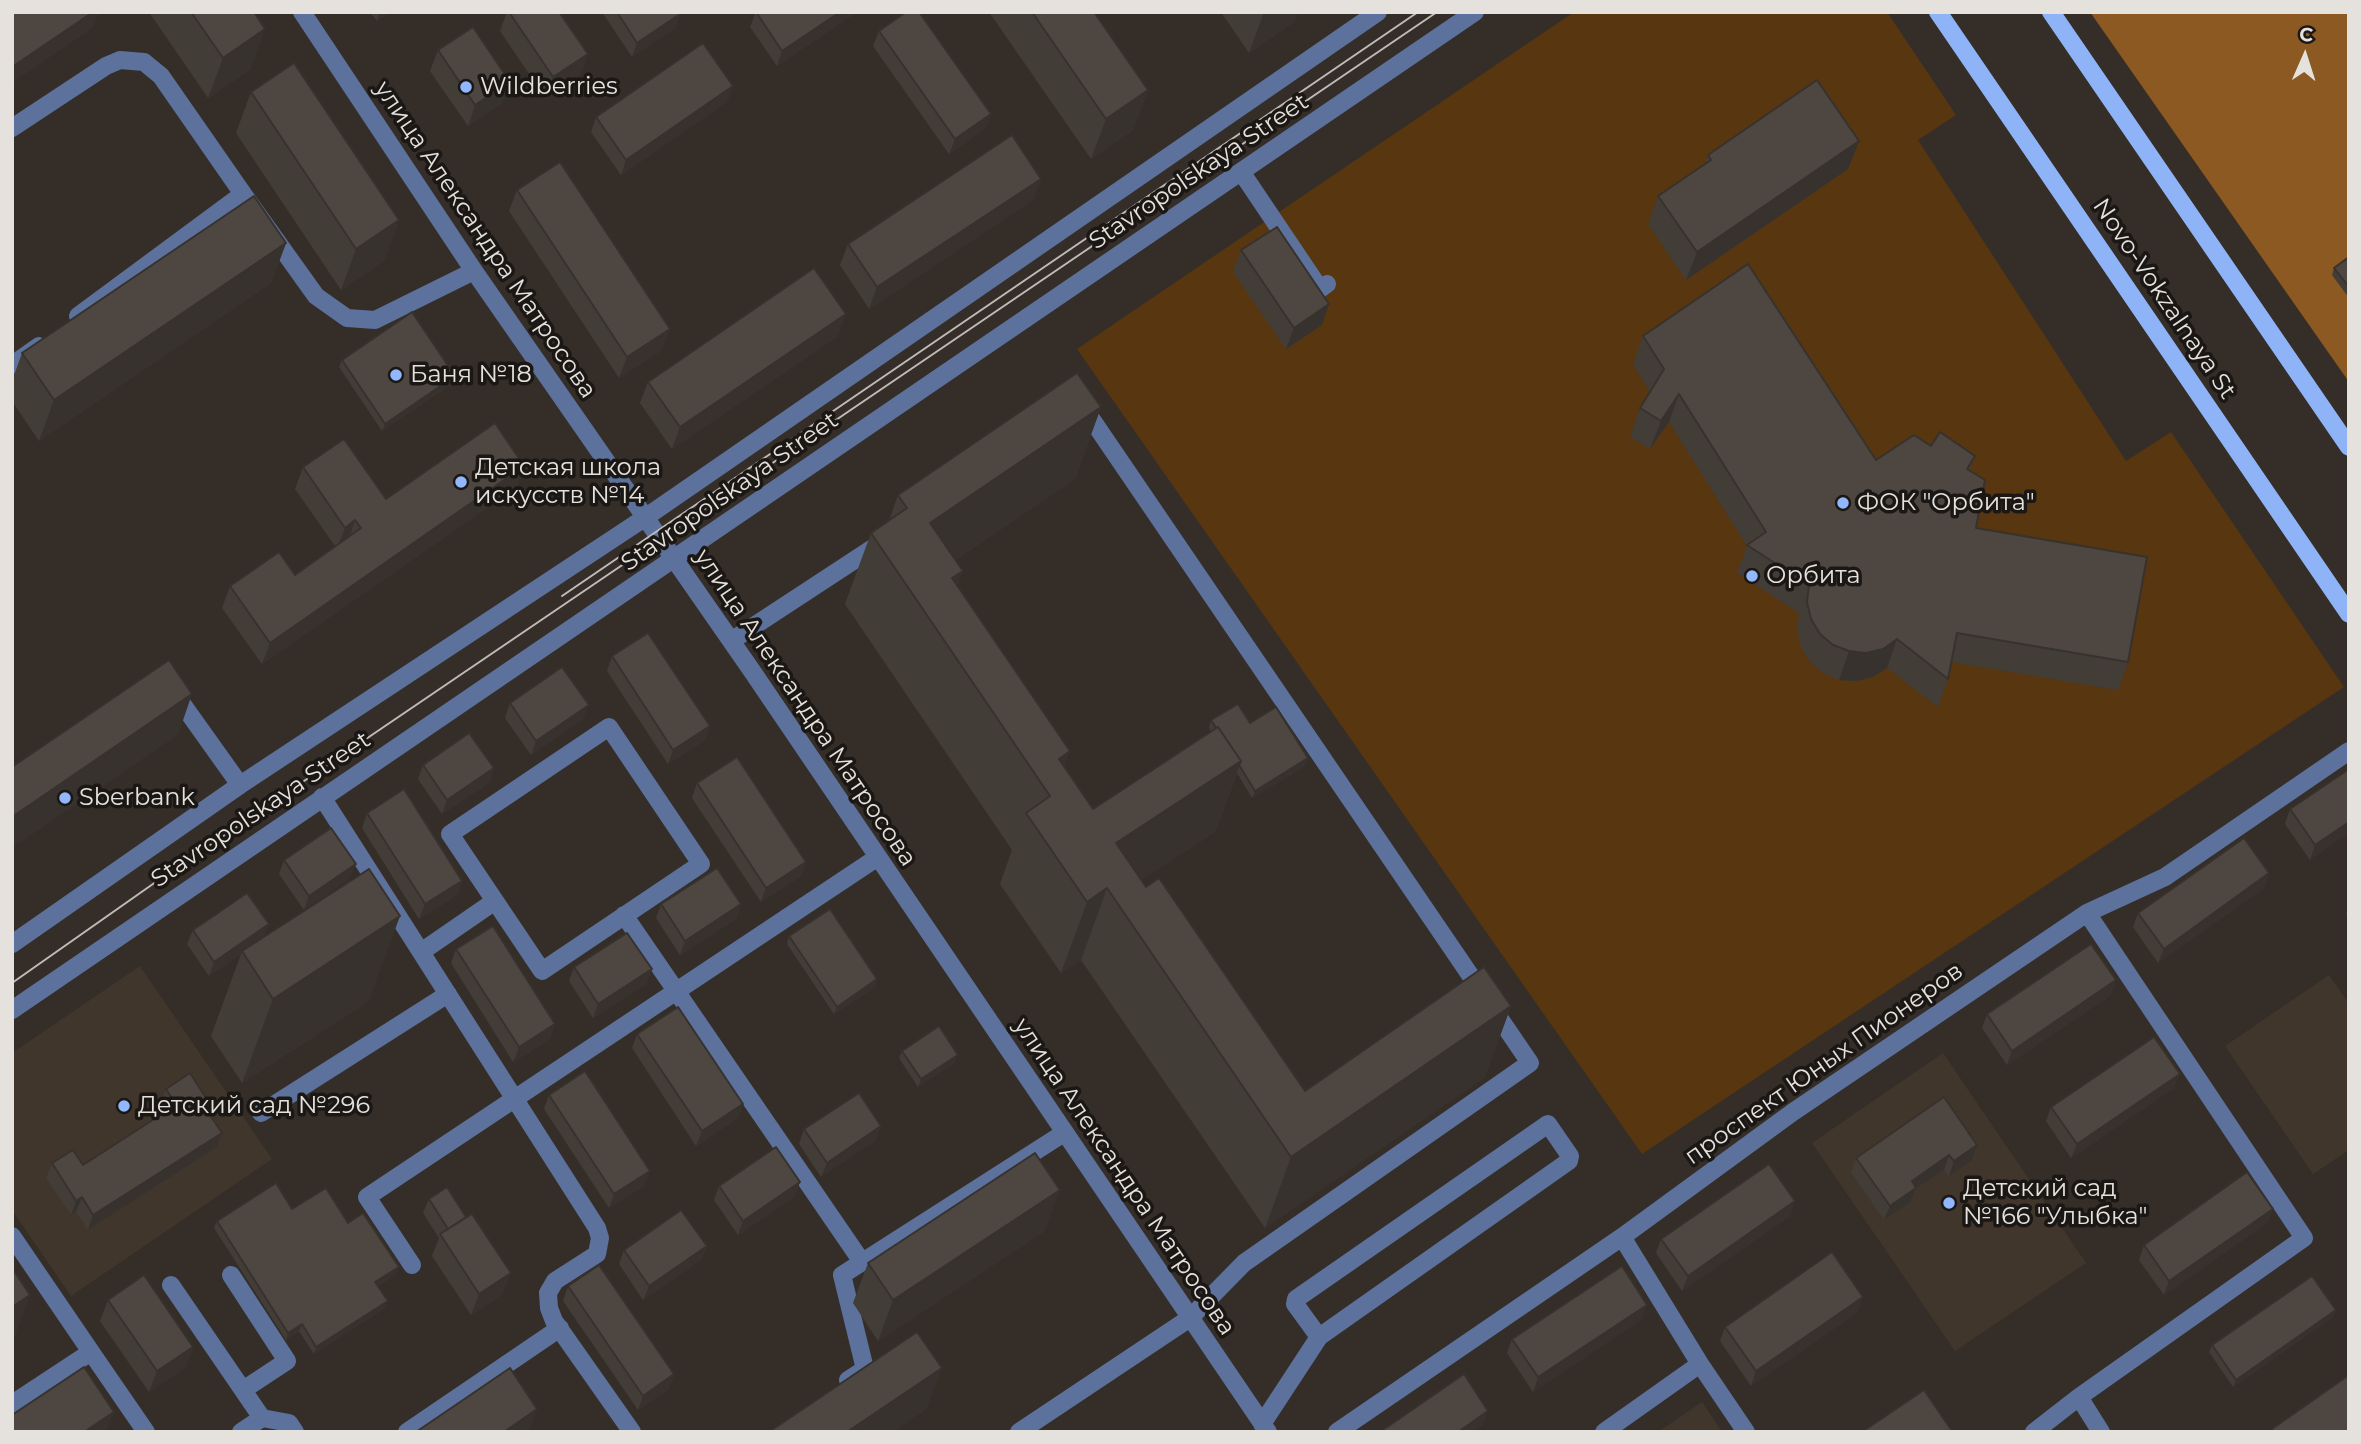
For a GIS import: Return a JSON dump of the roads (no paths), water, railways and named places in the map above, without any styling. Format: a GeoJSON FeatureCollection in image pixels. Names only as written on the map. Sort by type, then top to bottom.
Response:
{"type":"FeatureCollection","features":[{"type":"Feature","properties":{"kind":"main road","name":"Novo-Vokzalnaya St"},"geometry":{"type":"LineString","coordinates":[[1938,12],[2349,614]]}},
{"type":"Feature","properties":{"kind":"main road"},"geometry":{"type":"LineString","coordinates":[[2050,12],[2349,447]]}},
{"type":"Feature","properties":{"kind":"street","name":"улица Александра Матросова"},"geometry":{"type":"LineString","coordinates":[[302,12],[474,271],[731,641],[1265,1428]]}},
{"type":"Feature","properties":{"kind":"street","name":"Stavropolskaya Street"},"geometry":{"type":"LineString","coordinates":[[12,944],[240,785],[646,517],[1378,12]]}},
{"type":"Feature","properties":{"kind":"street","name":"Stavropolskaya Street"},"geometry":{"type":"LineString","coordinates":[[12,1010],[322,797],[674,561],[1475,12]]}},
{"type":"Feature","properties":{"kind":"street"},"geometry":{"type":"LineString","coordinates":[[12,128],[106,66],[120,60],[144,62],[161,76],[316,296],[347,318],[375,320],[474,271]]}},
{"type":"Feature","properties":{"kind":"street"},"geometry":{"type":"LineString","coordinates":[[1242,173],[1320,289],[1328,284]]}},
{"type":"Feature","properties":{"kind":"street"},"geometry":{"type":"LineString","coordinates":[[12,365],[243,194]]}},
{"type":"Feature","properties":{"kind":"street"},"geometry":{"type":"LineString","coordinates":[[1019,1432],[1190,1318],[1244,1263],[1530,1063],[1084,408],[1062,423]]}},
{"type":"Feature","properties":{"kind":"street"},"geometry":{"type":"LineString","coordinates":[[731,641],[902,529]]}},
{"type":"Feature","properties":{"kind":"street"},"geometry":{"type":"LineString","coordinates":[[157,678],[170,686],[240,785]]}},
{"type":"Feature","properties":{"kind":"street"},"geometry":{"type":"LineString","coordinates":[[609,727],[701,864],[542,971],[495,901],[450,834],[609,727]]}},
{"type":"Feature","properties":{"kind":"street","name":"проспект Юных Пионеров"},"geometry":{"type":"LineString","coordinates":[[1337,1432],[1622,1237],[1793,1112],[2087,913],[2165,877],[2349,751]]}},
{"type":"Feature","properties":{"kind":"street"},"geometry":{"type":"LineString","coordinates":[[322,797],[381,902],[421,952],[597,1228],[600,1238],[597,1254],[555,1281],[548,1293],[549,1308],[632,1432]]}},
{"type":"Feature","properties":{"kind":"street"},"geometry":{"type":"LineString","coordinates":[[412,1265],[367,1197],[878,858]]}},
{"type":"Feature","properties":{"kind":"street"},"geometry":{"type":"LineString","coordinates":[[421,952],[495,901]]}},
{"type":"Feature","properties":{"kind":"street"},"geometry":{"type":"LineString","coordinates":[[2034,1432],[2079,1397],[2304,1238],[2087,913]]}},
{"type":"Feature","properties":{"kind":"street"},"geometry":{"type":"LineString","coordinates":[[624,915],[862,1262]]}},
{"type":"Feature","properties":{"kind":"street"},"geometry":{"type":"LineString","coordinates":[[261,1113],[448,994]]}},
{"type":"Feature","properties":{"kind":"street"},"geometry":{"type":"LineString","coordinates":[[1265,1428],[1319,1337],[1569,1161],[1570,1156],[1548,1124],[1296,1299],[1295,1304],[1319,1337]]}},
{"type":"Feature","properties":{"kind":"street"},"geometry":{"type":"LineString","coordinates":[[834,1390],[865,1369],[842,1275],[1064,1133]]}},
{"type":"Feature","properties":{"kind":"street"},"geometry":{"type":"LineString","coordinates":[[12,1236],[146,1432]]}},
{"type":"Feature","properties":{"kind":"street"},"geometry":{"type":"LineString","coordinates":[[1622,1237],[1700,1364],[1746,1432]]}},
{"type":"Feature","properties":{"kind":"street"},"geometry":{"type":"LineString","coordinates":[[231,1275],[287,1361],[243,1390]]}},
{"type":"Feature","properties":{"kind":"street"},"geometry":{"type":"LineString","coordinates":[[171,1285],[262,1418]]}},
{"type":"Feature","properties":{"kind":"street"},"geometry":{"type":"LineString","coordinates":[[407,1432],[560,1328]]}},
{"type":"Feature","properties":{"kind":"street"},"geometry":{"type":"LineString","coordinates":[[12,1405],[91,1352]]}},
{"type":"Feature","properties":{"kind":"street"},"geometry":{"type":"LineString","coordinates":[[1604,1432],[1700,1364]]}},
{"type":"Feature","properties":{"kind":"street"},"geometry":{"type":"LineString","coordinates":[[2079,1397],[2101,1432]]}},
{"type":"Feature","properties":{"kind":"street"},"geometry":{"type":"LineString","coordinates":[[241,1432],[262,1418],[289,1423],[295,1432]]}},
{"type":"Feature","properties":{"kind":"tram line"},"geometry":{"type":"LineString","coordinates":[[562,596],[1418,12]]}},
{"type":"Feature","properties":{"kind":"tram line"},"geometry":{"type":"LineString","coordinates":[[12,983],[170,872],[1437,12]]}},
{"type":"Feature","properties":{"kind":"place","name":"Wildberries"},"geometry":{"type":"Point","coordinates":[466,87]}},
{"type":"Feature","properties":{"kind":"place","name":"Баня №18"},"geometry":{"type":"Point","coordinates":[396,375]}},
{"type":"Feature","properties":{"kind":"place","name":"Детская школа искусств №14"},"geometry":{"type":"Point","coordinates":[461,482]}},
{"type":"Feature","properties":{"kind":"place","name":"ФОК \"Орбита\""},"geometry":{"type":"Point","coordinates":[1843,503]}},
{"type":"Feature","properties":{"kind":"place","name":"Орбита"},"geometry":{"type":"Point","coordinates":[1752,576]}},
{"type":"Feature","properties":{"kind":"place","name":"Sberbank"},"geometry":{"type":"Point","coordinates":[65,798]}},
{"type":"Feature","properties":{"kind":"place","name":"Детский сад №296"},"geometry":{"type":"Point","coordinates":[124,1106]}},
{"type":"Feature","properties":{"kind":"place","name":"Детский сад №166 \"Улыбка\""},"geometry":{"type":"Point","coordinates":[1949,1203]}}]}
